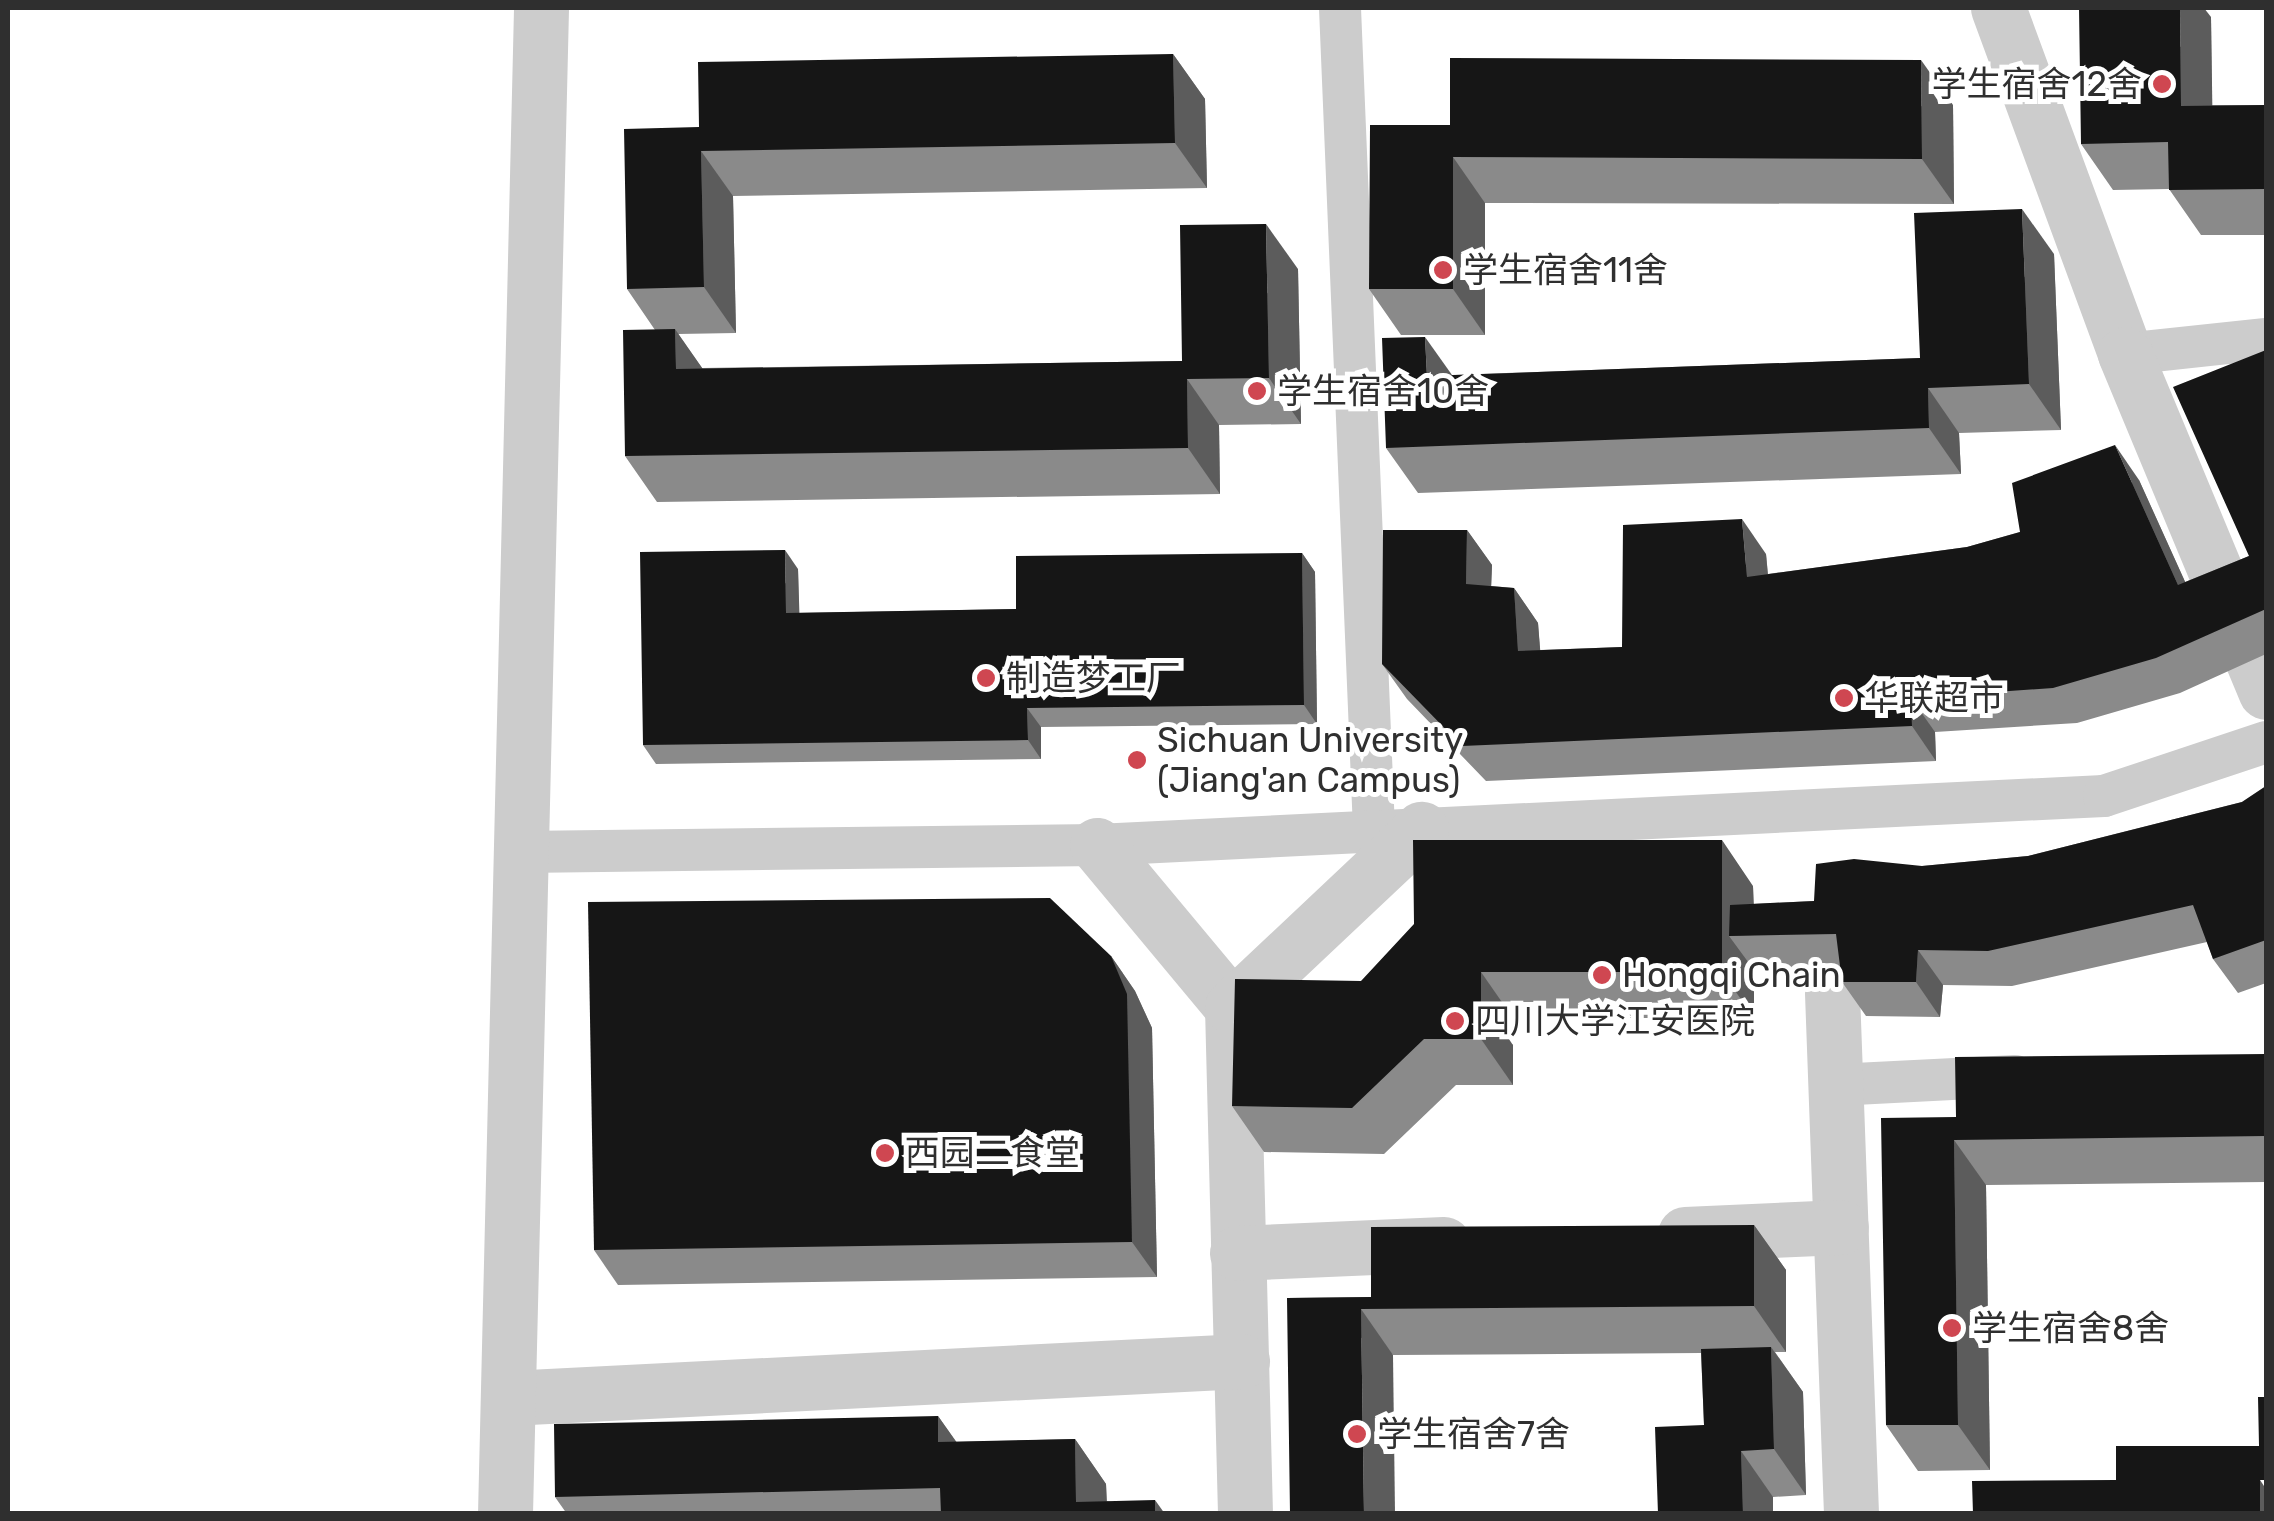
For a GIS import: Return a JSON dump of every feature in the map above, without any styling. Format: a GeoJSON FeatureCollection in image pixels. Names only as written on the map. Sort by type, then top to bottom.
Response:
{"type":"FeatureCollection","features":[{"type":"Feature","properties":{"kind":"street"},"geometry":{"type":"LineString","coordinates":[[505,1514],[542,8]]}},
{"type":"Feature","properties":{"kind":"street"},"geometry":{"type":"LineString","coordinates":[[1232,1007],[1398,830],[1340,8]]}},
{"type":"Feature","properties":{"kind":"street"},"geometry":{"type":"LineString","coordinates":[[1998,8],[2125,354],[2266,692]]}},
{"type":"Feature","properties":{"kind":"street"},"geometry":{"type":"LineString","coordinates":[[2125,354],[2266,339]]}},
{"type":"Feature","properties":{"kind":"street"},"geometry":{"type":"LineString","coordinates":[[521,852],[1097,846],[2104,796],[2266,742]]}},
{"type":"Feature","properties":{"kind":"street"},"geometry":{"type":"LineString","coordinates":[[1097,846],[1232,1007],[1245,1514]]}},
{"type":"Feature","properties":{"kind":"street"},"geometry":{"type":"LineString","coordinates":[[1832,992],[1852,1514]]}},
{"type":"Feature","properties":{"kind":"street"},"geometry":{"type":"LineString","coordinates":[[1836,1084],[2064,1074]]}},
{"type":"Feature","properties":{"kind":"street"},"geometry":{"type":"LineString","coordinates":[[1626,1236],[1841,1228]]}},
{"type":"Feature","properties":{"kind":"street"},"geometry":{"type":"LineString","coordinates":[[1237,1253],[1490,1242]]}},
{"type":"Feature","properties":{"kind":"street"},"geometry":{"type":"LineString","coordinates":[[508,1398],[1242,1361]]}},
{"type":"Feature","properties":{"kind":"building","name":"学生宿舍12舍"},"geometry":{"type":"Polygon","coordinates":[[[2079,8],[2180,8],[2181,106],[2266,105],[2266,189],[2169,190],[2168,142],[2081,144],[2079,8]]]}},
{"type":"Feature","properties":{"kind":"building"},"geometry":{"type":"Polygon","coordinates":[[[1173,54],[1175,143],[701,151],[704,287],[627,289],[624,129],[699,127],[698,62],[1173,54]]]}},
{"type":"Feature","properties":{"kind":"building"},"geometry":{"type":"Polygon","coordinates":[[[1450,58],[1921,60],[1922,159],[1453,157],[1453,289],[1369,289],[1370,125],[1450,125],[1450,58]]]}},
{"type":"Feature","properties":{"kind":"building"},"geometry":{"type":"Polygon","coordinates":[[[2022,209],[2029,384],[1928,388],[1929,428],[1386,448],[1382,338],[1425,337],[1427,376],[1920,358],[1914,213],[2022,209]]]}},
{"type":"Feature","properties":{"kind":"building"},"geometry":{"type":"Polygon","coordinates":[[[1266,224],[1269,378],[1187,379],[1188,448],[625,456],[623,330],[675,329],[676,369],[1182,361],[1180,225],[1266,224]]]}},
{"type":"Feature","properties":{"kind":"building"},"geometry":{"type":"Polygon","coordinates":[[[2266,350],[2266,609],[2156,658],[2053,688],[1911,698],[1912,726],[1462,746],[1382,664],[1383,530],[1467,530],[1466,584],[1514,588],[1518,651],[1622,647],[1623,525],[1742,519],[1747,577],[1967,547],[2020,532],[2012,483],[2115,445],[2178,585],[2249,556],[2173,387],[2266,350]]]}},
{"type":"Feature","properties":{"kind":"building","name":"制造梦工厂"},"geometry":{"type":"Polygon","coordinates":[[[785,550],[786,613],[1016,609],[1016,556],[1302,553],[1304,705],[1027,708],[1028,740],[643,745],[640,552],[785,550]]]}},
{"type":"Feature","properties":{"kind":"building"},"geometry":{"type":"Polygon","coordinates":[[[2266,786],[2266,940],[2213,959],[2193,905],[1988,951],[1918,950],[1916,982],[1842,982],[1836,934],[1729,936],[1730,905],[1814,901],[1816,864],[1854,859],[1922,866],[2028,856],[2242,802],[2266,786]]]}},
{"type":"Feature","properties":{"kind":"building"},"geometry":{"type":"Polygon","coordinates":[[[1413,840],[1722,840],[1722,972],[1481,972],[1481,1039],[1424,1039],[1352,1108],[1232,1106],[1235,979],[1361,981],[1414,924],[1413,840]]]}},
{"type":"Feature","properties":{"kind":"building","name":"西园二食堂"},"geometry":{"type":"Polygon","coordinates":[[[1050,898],[1111,956],[1127,994],[1132,1242],[594,1250],[588,902],[1050,898]]]}},
{"type":"Feature","properties":{"kind":"building"},"geometry":{"type":"Polygon","coordinates":[[[2266,1054],[2266,1136],[1954,1140],[1958,1425],[1886,1425],[1881,1118],[1956,1117],[1955,1057],[2266,1054]]]}},
{"type":"Feature","properties":{"kind":"building"},"geometry":{"type":"Polygon","coordinates":[[[1754,1225],[1754,1306],[1361,1309],[1364,1514],[1290,1514],[1287,1298],[1371,1297],[1371,1227],[1754,1225]]]}},
{"type":"Feature","properties":{"kind":"building"},"geometry":{"type":"Polygon","coordinates":[[[1771,1347],[1774,1449],[1741,1451],[1743,1514],[1658,1514],[1655,1427],[1704,1425],[1701,1349],[1771,1347]]]}},
{"type":"Feature","properties":{"kind":"building"},"geometry":{"type":"Polygon","coordinates":[[[2258,1397],[2266,1397],[2266,1480],[2260,1480],[2260,1514],[1973,1514],[1972,1481],[2116,1480],[2116,1446],[2259,1446],[2258,1397]]]}},
{"type":"Feature","properties":{"kind":"building"},"geometry":{"type":"Polygon","coordinates":[[[938,1416],[938,1442],[1075,1439],[1076,1502],[1155,1500],[1155,1514],[941,1514],[940,1488],[555,1497],[554,1424],[938,1416]]]}},
{"type":"Feature","properties":{"kind":"place","name":"学生宿舍12舍"},"geometry":{"type":"Point","coordinates":[2162,84]}},
{"type":"Feature","properties":{"kind":"place","name":"学生宿舍11舍"},"geometry":{"type":"Point","coordinates":[1443,270]}},
{"type":"Feature","properties":{"kind":"place","name":"学生宿舍10舍"},"geometry":{"type":"Point","coordinates":[1257,391]}},
{"type":"Feature","properties":{"kind":"place","name":"制造梦工厂"},"geometry":{"type":"Point","coordinates":[986,678]}},
{"type":"Feature","properties":{"kind":"place","name":"华联超市"},"geometry":{"type":"Point","coordinates":[1844,698]}},
{"type":"Feature","properties":{"kind":"place","name":"Sichuan University (Jiang'an Campus)"},"geometry":{"type":"Point","coordinates":[1137,760]}},
{"type":"Feature","properties":{"kind":"place","name":"Hongqi Chain"},"geometry":{"type":"Point","coordinates":[1602,975]}},
{"type":"Feature","properties":{"kind":"place","name":"四川大学江安医院"},"geometry":{"type":"Point","coordinates":[1455,1021]}},
{"type":"Feature","properties":{"kind":"place","name":"西园二食堂"},"geometry":{"type":"Point","coordinates":[885,1153]}},
{"type":"Feature","properties":{"kind":"place","name":"学生宿舍8舍"},"geometry":{"type":"Point","coordinates":[1952,1328]}},
{"type":"Feature","properties":{"kind":"place","name":"学生宿舍7舍"},"geometry":{"type":"Point","coordinates":[1357,1434]}}]}
